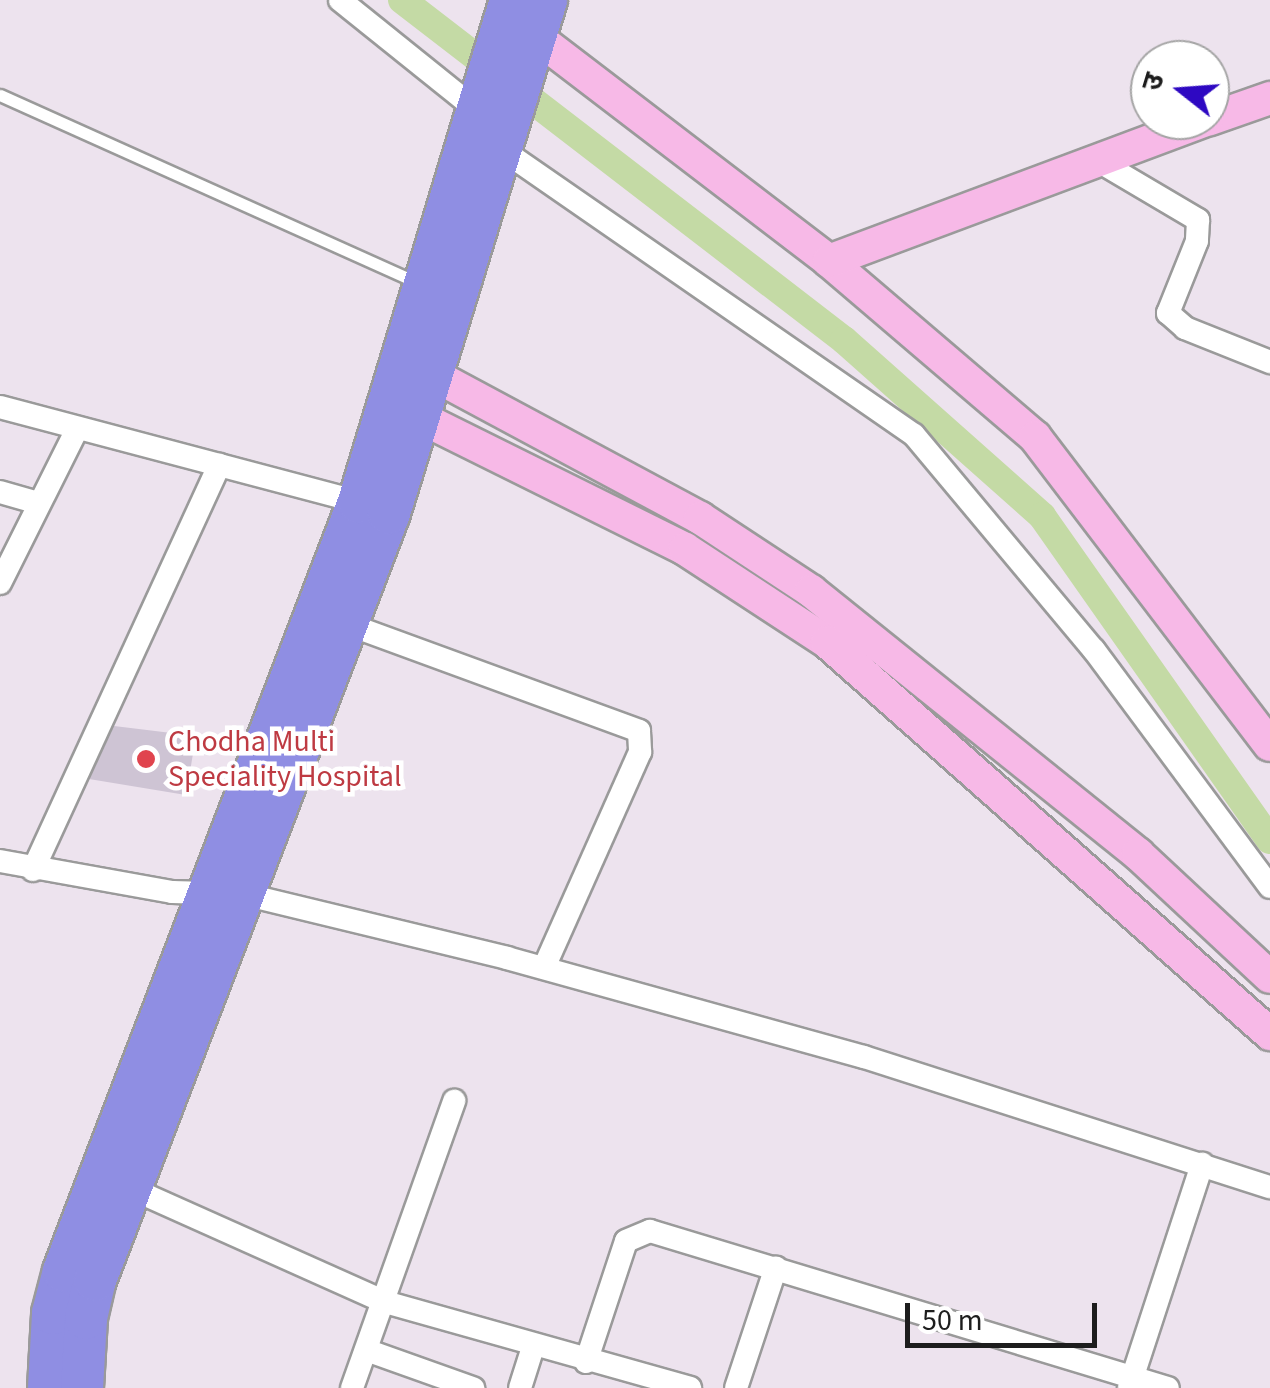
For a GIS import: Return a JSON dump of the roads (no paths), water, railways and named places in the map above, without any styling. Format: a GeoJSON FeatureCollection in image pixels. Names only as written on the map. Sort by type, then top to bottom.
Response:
{"type":"FeatureCollection","features":[{"type":"Feature","properties":{"kind":"highway"},"geometry":{"type":"LineString","coordinates":[[418,367],[425,286],[507,58]]}},
{"type":"Feature","properties":{"kind":"highway"},"geometry":{"type":"LineString","coordinates":[[50,1388],[53,1313],[64,1271],[225,894],[350,624],[406,410],[507,58]]}},
{"type":"Feature","properties":{"kind":"highway"},"geometry":{"type":"LineString","coordinates":[[82,1388],[86,1318],[225,894],[359,502],[406,410]]}},
{"type":"Feature","properties":{"kind":"street"},"geometry":{"type":"LineString","coordinates":[[340,0],[507,58],[828,261],[1035,438],[1270,745]]}},
{"type":"Feature","properties":{"kind":"street"},"geometry":{"type":"LineString","coordinates":[[507,58],[914,435],[1094,650],[1270,886]]}},
{"type":"Feature","properties":{"kind":"street"},"geometry":{"type":"LineString","coordinates":[[1230,112],[1270,98]]}},
{"type":"Feature","properties":{"kind":"street"},"geometry":{"type":"LineString","coordinates":[[828,261],[1147,140]]}},
{"type":"Feature","properties":{"kind":"street"},"geometry":{"type":"LineString","coordinates":[[1095,158],[1198,220],[1197,240],[1168,313],[1185,328],[1270,362]]}},
{"type":"Feature","properties":{"kind":"street"},"geometry":{"type":"LineString","coordinates":[[418,367],[524,429],[700,518],[811,591],[1077,804],[1270,977]]}},
{"type":"Feature","properties":{"kind":"street"},"geometry":{"type":"LineString","coordinates":[[0,407],[359,502]]}},
{"type":"Feature","properties":{"kind":"street"},"geometry":{"type":"LineString","coordinates":[[406,410],[685,549],[826,642],[1270,1034]]}},
{"type":"Feature","properties":{"kind":"street"},"geometry":{"type":"LineString","coordinates":[[0,583],[77,428]]}},
{"type":"Feature","properties":{"kind":"street"},"geometry":{"type":"LineString","coordinates":[[34,870],[219,465]]}},
{"type":"Feature","properties":{"kind":"street"},"geometry":{"type":"LineString","coordinates":[[0,492],[38,503]]}},
{"type":"Feature","properties":{"kind":"street"},"geometry":{"type":"LineString","coordinates":[[685,549],[700,518]]}},
{"type":"Feature","properties":{"kind":"street"},"geometry":{"type":"LineString","coordinates":[[350,624],[639,731],[640,752],[544,968]]}},
{"type":"Feature","properties":{"kind":"street"},"geometry":{"type":"LineString","coordinates":[[0,861],[34,870],[225,894],[544,968],[864,1056],[1270,1187]]}},
{"type":"Feature","properties":{"kind":"street"},"geometry":{"type":"LineString","coordinates":[[352,1388],[454,1101]]}},
{"type":"Feature","properties":{"kind":"street"},"geometry":{"type":"LineString","coordinates":[[1130,1382],[1202,1164]]}},
{"type":"Feature","properties":{"kind":"street"},"geometry":{"type":"LineString","coordinates":[[130,1188],[385,1302],[586,1362],[690,1388]]}},
{"type":"Feature","properties":{"kind":"street"},"geometry":{"type":"LineString","coordinates":[[586,1362],[618,1260],[633,1234],[650,1231],[776,1266],[1130,1382],[1168,1388]]}},
{"type":"Feature","properties":{"kind":"street"},"geometry":{"type":"LineString","coordinates":[[736,1388],[776,1266]]}},
{"type":"Feature","properties":{"kind":"street"},"geometry":{"type":"LineString","coordinates":[[520,1388],[533,1347]]}},
{"type":"Feature","properties":{"kind":"street"},"geometry":{"type":"LineString","coordinates":[[366,1350],[473,1388]]}},
{"type":"Feature","properties":{"kind":"lane"},"geometry":{"type":"LineString","coordinates":[[0,95],[425,286]]}},
{"type":"Feature","properties":{"kind":"waterway"},"geometry":{"type":"LineString","coordinates":[[402,0],[844,340],[1042,516],[1270,840]]}},
{"type":"Feature","properties":{"kind":"place","name":"Chodha Multi Speciality Hospital"},"geometry":{"type":"Point","coordinates":[146,759]}}]}
